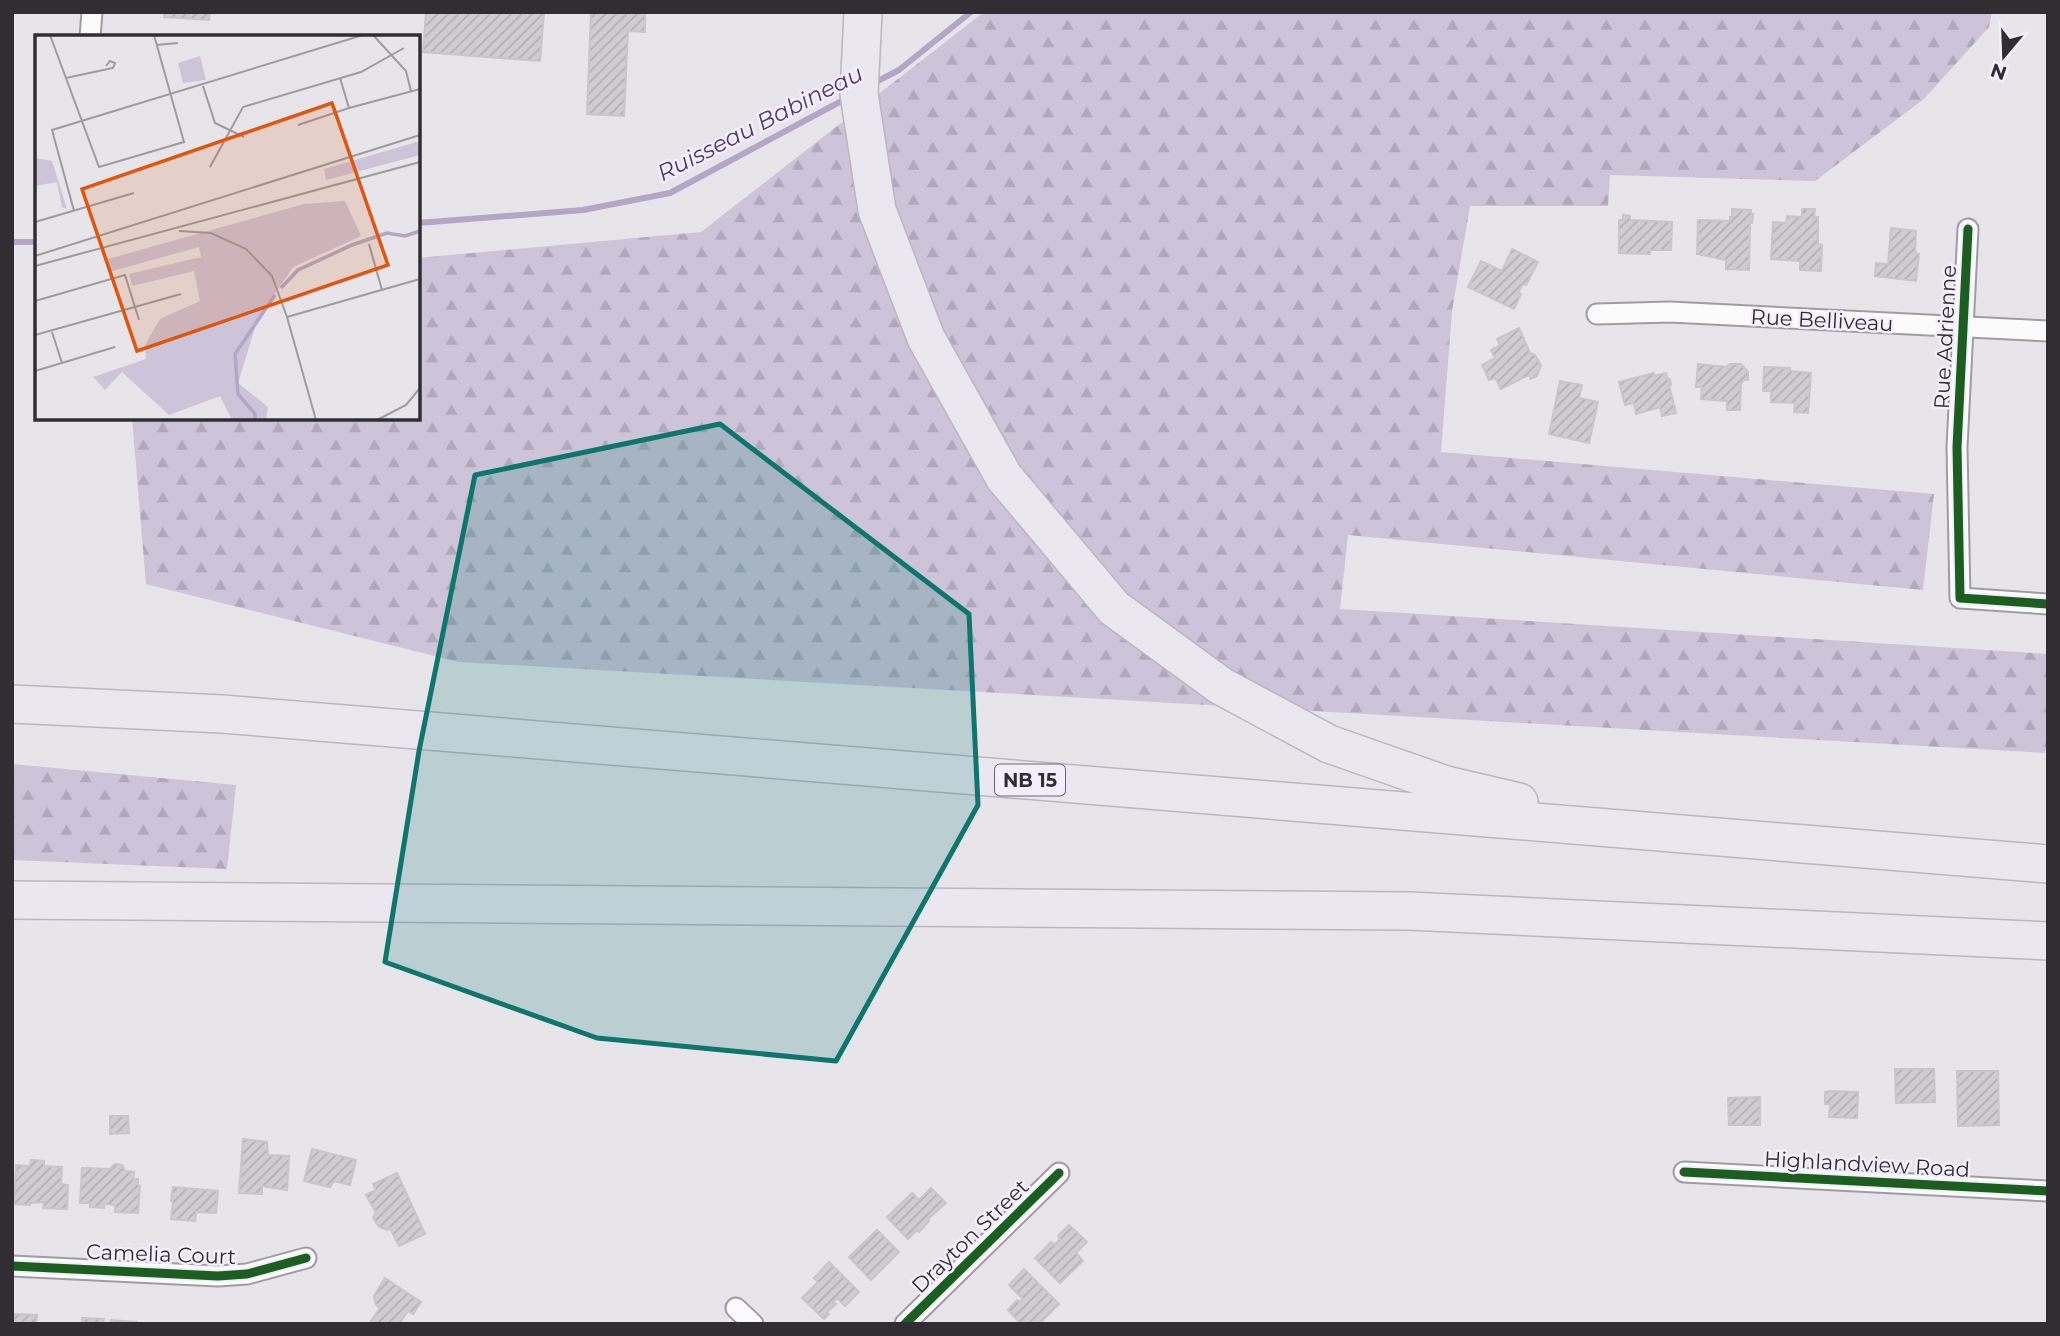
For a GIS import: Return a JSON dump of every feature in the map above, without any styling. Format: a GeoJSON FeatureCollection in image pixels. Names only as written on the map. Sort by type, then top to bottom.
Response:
{"type":"FeatureCollection","features":[{"type":"Feature","properties":{"kind":"highway"},"geometry":{"type":"LineString","coordinates":[[863,12],[859,94],[877,210],[926,338],[1004,477],[1114,608],[1221,686],[1329,744],[1446,785],[1633,830]]}},
{"type":"Feature","properties":{"kind":"highway","name":"NB 15"},"geometry":{"type":"LineString","coordinates":[[12,704],[222,714],[2048,864]]}},
{"type":"Feature","properties":{"kind":"highway"},"geometry":{"type":"LineString","coordinates":[[12,900],[1409,911],[2048,941]]}},
{"type":"Feature","properties":{"kind":"street"},"geometry":{"type":"LineString","coordinates":[[90,35],[92,12]]}},
{"type":"Feature","properties":{"kind":"street","name":"Rue Adrienne"},"geometry":{"type":"LineString","coordinates":[[1968,229],[1958,447],[1960,598],[2048,604]]}},
{"type":"Feature","properties":{"kind":"street","name":"Rue Belliveau"},"geometry":{"type":"LineString","coordinates":[[1597,314],[1670,312],[2048,331]]}},
{"type":"Feature","properties":{"kind":"street","name":"Highlandview Road"},"geometry":{"type":"LineString","coordinates":[[1684,1172],[2048,1191]]}},
{"type":"Feature","properties":{"kind":"street","name":"Drayton Street"},"geometry":{"type":"LineString","coordinates":[[905,1324],[1059,1173]]}},
{"type":"Feature","properties":{"kind":"street","name":"Camelia Court"},"geometry":{"type":"LineString","coordinates":[[12,1266],[218,1276],[247,1274],[306,1258]]}},
{"type":"Feature","properties":{"kind":"street"},"geometry":{"type":"LineString","coordinates":[[736,1308],[753,1324]]}},
{"type":"Feature","properties":{"kind":"highlighted area"},"geometry":{"type":"Polygon","coordinates":[[[720,424],[969,614],[978,805],[836,1061],[597,1038],[385,962],[419,751],[475,475],[720,424]]]}},
{"type":"Feature","properties":{"kind":"green space"},"geometry":{"type":"Polygon","coordinates":[[[984,12],[1992,12],[1989,27],[1924,99],[1815,181],[1610,175],[1608,206],[1470,206],[1452,311],[1441,452],[1934,494],[1923,590],[1348,535],[1340,609],[2048,654],[2048,740],[2045,753],[459,662],[146,584],[132,420],[420,420],[420,258],[701,232],[984,12]]]}},
{"type":"Feature","properties":{"kind":"green space"},"geometry":{"type":"Polygon","coordinates":[[[12,764],[236,785],[227,869],[12,860],[12,764]]]}},
{"type":"Feature","properties":{"kind":"building"},"geometry":{"type":"Polygon","coordinates":[[[164,12],[210,12],[209,20],[164,17],[164,12]]]}},
{"type":"Feature","properties":{"kind":"building"},"geometry":{"type":"Polygon","coordinates":[[[426,12],[544,12],[540,61],[423,52],[426,12]]]}},
{"type":"Feature","properties":{"kind":"building"},"geometry":{"type":"Polygon","coordinates":[[[591,12],[645,12],[645,32],[628,31],[624,116],[587,114],[591,12]]]}},
{"type":"Feature","properties":{"kind":"building"},"geometry":{"type":"Polygon","coordinates":[[[1732,209],[1751,210],[1753,214],[1750,223],[1749,270],[1726,269],[1726,260],[1697,254],[1698,220],[1730,221],[1732,209]]]}},
{"type":"Feature","properties":{"kind":"building"},"geometry":{"type":"Polygon","coordinates":[[[1802,209],[1815,209],[1814,217],[1818,217],[1818,244],[1822,245],[1821,271],[1800,270],[1800,261],[1771,259],[1773,222],[1786,223],[1787,216],[1802,217],[1802,209]]]}},
{"type":"Feature","properties":{"kind":"building"},"geometry":{"type":"Polygon","coordinates":[[[1623,215],[1630,216],[1630,220],[1672,222],[1671,250],[1650,250],[1650,254],[1619,253],[1619,220],[1623,220],[1623,215]]]}},
{"type":"Feature","properties":{"kind":"building"},"geometry":{"type":"Polygon","coordinates":[[[1891,228],[1916,231],[1915,253],[1919,254],[1916,281],[1875,276],[1876,263],[1888,264],[1891,228]]]}},
{"type":"Feature","properties":{"kind":"building"},"geometry":{"type":"Polygon","coordinates":[[[1512,249],[1538,262],[1526,285],[1523,284],[1518,293],[1521,294],[1514,309],[1468,287],[1481,261],[1502,271],[1512,249]]]}},
{"type":"Feature","properties":{"kind":"building"},"geometry":{"type":"Polygon","coordinates":[[[1519,328],[1530,353],[1535,355],[1541,365],[1537,376],[1531,379],[1529,375],[1501,389],[1495,378],[1489,380],[1482,365],[1495,358],[1491,350],[1500,345],[1497,339],[1519,328]]]}},
{"type":"Feature","properties":{"kind":"building"},"geometry":{"type":"Polygon","coordinates":[[[1698,364],[1726,367],[1730,364],[1741,364],[1748,372],[1748,380],[1743,380],[1741,384],[1740,410],[1727,410],[1727,401],[1701,399],[1702,387],[1696,387],[1698,364]]]}},
{"type":"Feature","properties":{"kind":"building"},"geometry":{"type":"Polygon","coordinates":[[[1764,367],[1790,368],[1790,371],[1811,373],[1808,413],[1794,412],[1795,403],[1771,402],[1771,391],[1763,391],[1764,367]]]}},
{"type":"Feature","properties":{"kind":"building"},"geometry":{"type":"Polygon","coordinates":[[[1654,373],[1655,376],[1666,373],[1668,380],[1670,379],[1676,413],[1662,416],[1660,407],[1636,414],[1634,403],[1625,405],[1619,382],[1654,373]]]}},
{"type":"Feature","properties":{"kind":"building"},"geometry":{"type":"Polygon","coordinates":[[[1560,381],[1582,385],[1579,398],[1598,402],[1589,443],[1549,434],[1560,381]]]}},
{"type":"Feature","properties":{"kind":"building"},"geometry":{"type":"Polygon","coordinates":[[[1895,1069],[1934,1069],[1935,1102],[1896,1103],[1895,1069]]]}},
{"type":"Feature","properties":{"kind":"building"},"geometry":{"type":"Polygon","coordinates":[[[1957,1071],[1998,1071],[1999,1125],[1958,1126],[1957,1071]]]}},
{"type":"Feature","properties":{"kind":"building"},"geometry":{"type":"Polygon","coordinates":[[[1825,1092],[1858,1092],[1857,1118],[1829,1117],[1830,1104],[1825,1104],[1825,1092]]]}},
{"type":"Feature","properties":{"kind":"building"},"geometry":{"type":"Polygon","coordinates":[[[1760,1097],[1760,1125],[1729,1125],[1728,1098],[1760,1097]]]}},
{"type":"Feature","properties":{"kind":"building"},"geometry":{"type":"Polygon","coordinates":[[[110,1116],[128,1116],[129,1133],[110,1134],[110,1116]]]}},
{"type":"Feature","properties":{"kind":"building"},"geometry":{"type":"Polygon","coordinates":[[[243,1139],[267,1142],[268,1155],[289,1156],[287,1190],[262,1186],[262,1194],[239,1193],[243,1139]]]}},
{"type":"Feature","properties":{"kind":"building"},"geometry":{"type":"Polygon","coordinates":[[[312,1149],[356,1160],[350,1185],[334,1181],[330,1187],[304,1181],[312,1149]]]}},
{"type":"Feature","properties":{"kind":"building"},"geometry":{"type":"Polygon","coordinates":[[[31,1160],[44,1161],[44,1166],[62,1167],[61,1184],[68,1185],[67,1209],[43,1208],[44,1202],[14,1204],[16,1165],[30,1166],[31,1160]]]}},
{"type":"Feature","properties":{"kind":"building"},"geometry":{"type":"Polygon","coordinates":[[[115,1164],[122,1165],[125,1171],[134,1172],[133,1179],[138,1179],[138,1213],[115,1212],[115,1205],[104,1204],[104,1208],[80,1203],[82,1168],[110,1169],[115,1164]]]}},
{"type":"Feature","properties":{"kind":"building"},"geometry":{"type":"Polygon","coordinates":[[[397,1173],[425,1234],[399,1246],[390,1228],[387,1230],[378,1226],[373,1217],[376,1213],[366,1195],[376,1190],[373,1184],[397,1173]]]}},
{"type":"Feature","properties":{"kind":"building"},"geometry":{"type":"Polygon","coordinates":[[[173,1187],[218,1191],[216,1213],[196,1212],[195,1221],[171,1219],[173,1187]]]}},
{"type":"Feature","properties":{"kind":"building"},"geometry":{"type":"Polygon","coordinates":[[[931,1188],[946,1203],[928,1219],[919,1232],[917,1230],[908,1239],[887,1217],[912,1193],[919,1200],[931,1188]]]}},
{"type":"Feature","properties":{"kind":"building"},"geometry":{"type":"Polygon","coordinates":[[[1069,1225],[1087,1242],[1076,1253],[1083,1261],[1060,1283],[1035,1258],[1051,1242],[1054,1245],[1060,1239],[1058,1236],[1069,1225]]]}},
{"type":"Feature","properties":{"kind":"building"},"geometry":{"type":"Polygon","coordinates":[[[877,1230],[899,1252],[871,1280],[849,1257],[877,1230]]]}},
{"type":"Feature","properties":{"kind":"building"},"geometry":{"type":"Polygon","coordinates":[[[829,1262],[859,1292],[845,1306],[837,1298],[833,1302],[836,1304],[824,1319],[802,1298],[818,1282],[814,1278],[829,1262]]]}},
{"type":"Feature","properties":{"kind":"building"},"geometry":{"type":"Polygon","coordinates":[[[1024,1269],[1059,1304],[1039,1324],[1021,1324],[1008,1310],[1017,1300],[1019,1302],[1023,1299],[1009,1285],[1024,1269]]]}},
{"type":"Feature","properties":{"kind":"building"},"geometry":{"type":"Polygon","coordinates":[[[385,1278],[421,1302],[413,1314],[408,1311],[399,1324],[369,1324],[380,1308],[376,1305],[374,1296],[385,1278]]]}},
{"type":"Feature","properties":{"kind":"building"},"geometry":{"type":"Polygon","coordinates":[[[14,1314],[37,1315],[36,1324],[14,1324],[14,1314]]]}},
{"type":"Feature","properties":{"kind":"building"},"geometry":{"type":"Polygon","coordinates":[[[82,1318],[104,1319],[103,1323],[111,1324],[82,1324],[82,1318]]]}},
{"type":"Feature","properties":{"kind":"building"},"geometry":{"type":"Polygon","coordinates":[[[111,1320],[137,1322],[137,1324],[111,1324],[111,1320]]]}},
{"type":"Feature","properties":{"kind":"waterway","name":"Ruisseau Babineau"},"geometry":{"type":"LineString","coordinates":[[870,85],[899,70],[971,12]]}},
{"type":"Feature","properties":{"kind":"waterway","name":"Ruisseau Babineau"},"geometry":{"type":"LineString","coordinates":[[420,223],[583,210],[670,193],[849,97]]}},
{"type":"Feature","properties":{"kind":"waterway","name":"Ruisseau Babineau"},"geometry":{"type":"LineString","coordinates":[[12,242],[35,242]]}},
{"type":"Feature","properties":{"kind":"cycle path"},"geometry":{"type":"LineString","coordinates":[[1968,229],[1957,447],[1960,598],[2048,604]]}},
{"type":"Feature","properties":{"kind":"cycle path"},"geometry":{"type":"LineString","coordinates":[[1684,1172],[2048,1191]]}},
{"type":"Feature","properties":{"kind":"cycle path"},"geometry":{"type":"LineString","coordinates":[[905,1324],[1059,1173]]}},
{"type":"Feature","properties":{"kind":"cycle path"},"geometry":{"type":"LineString","coordinates":[[12,1266],[218,1276],[247,1274],[306,1258]]}}]}
